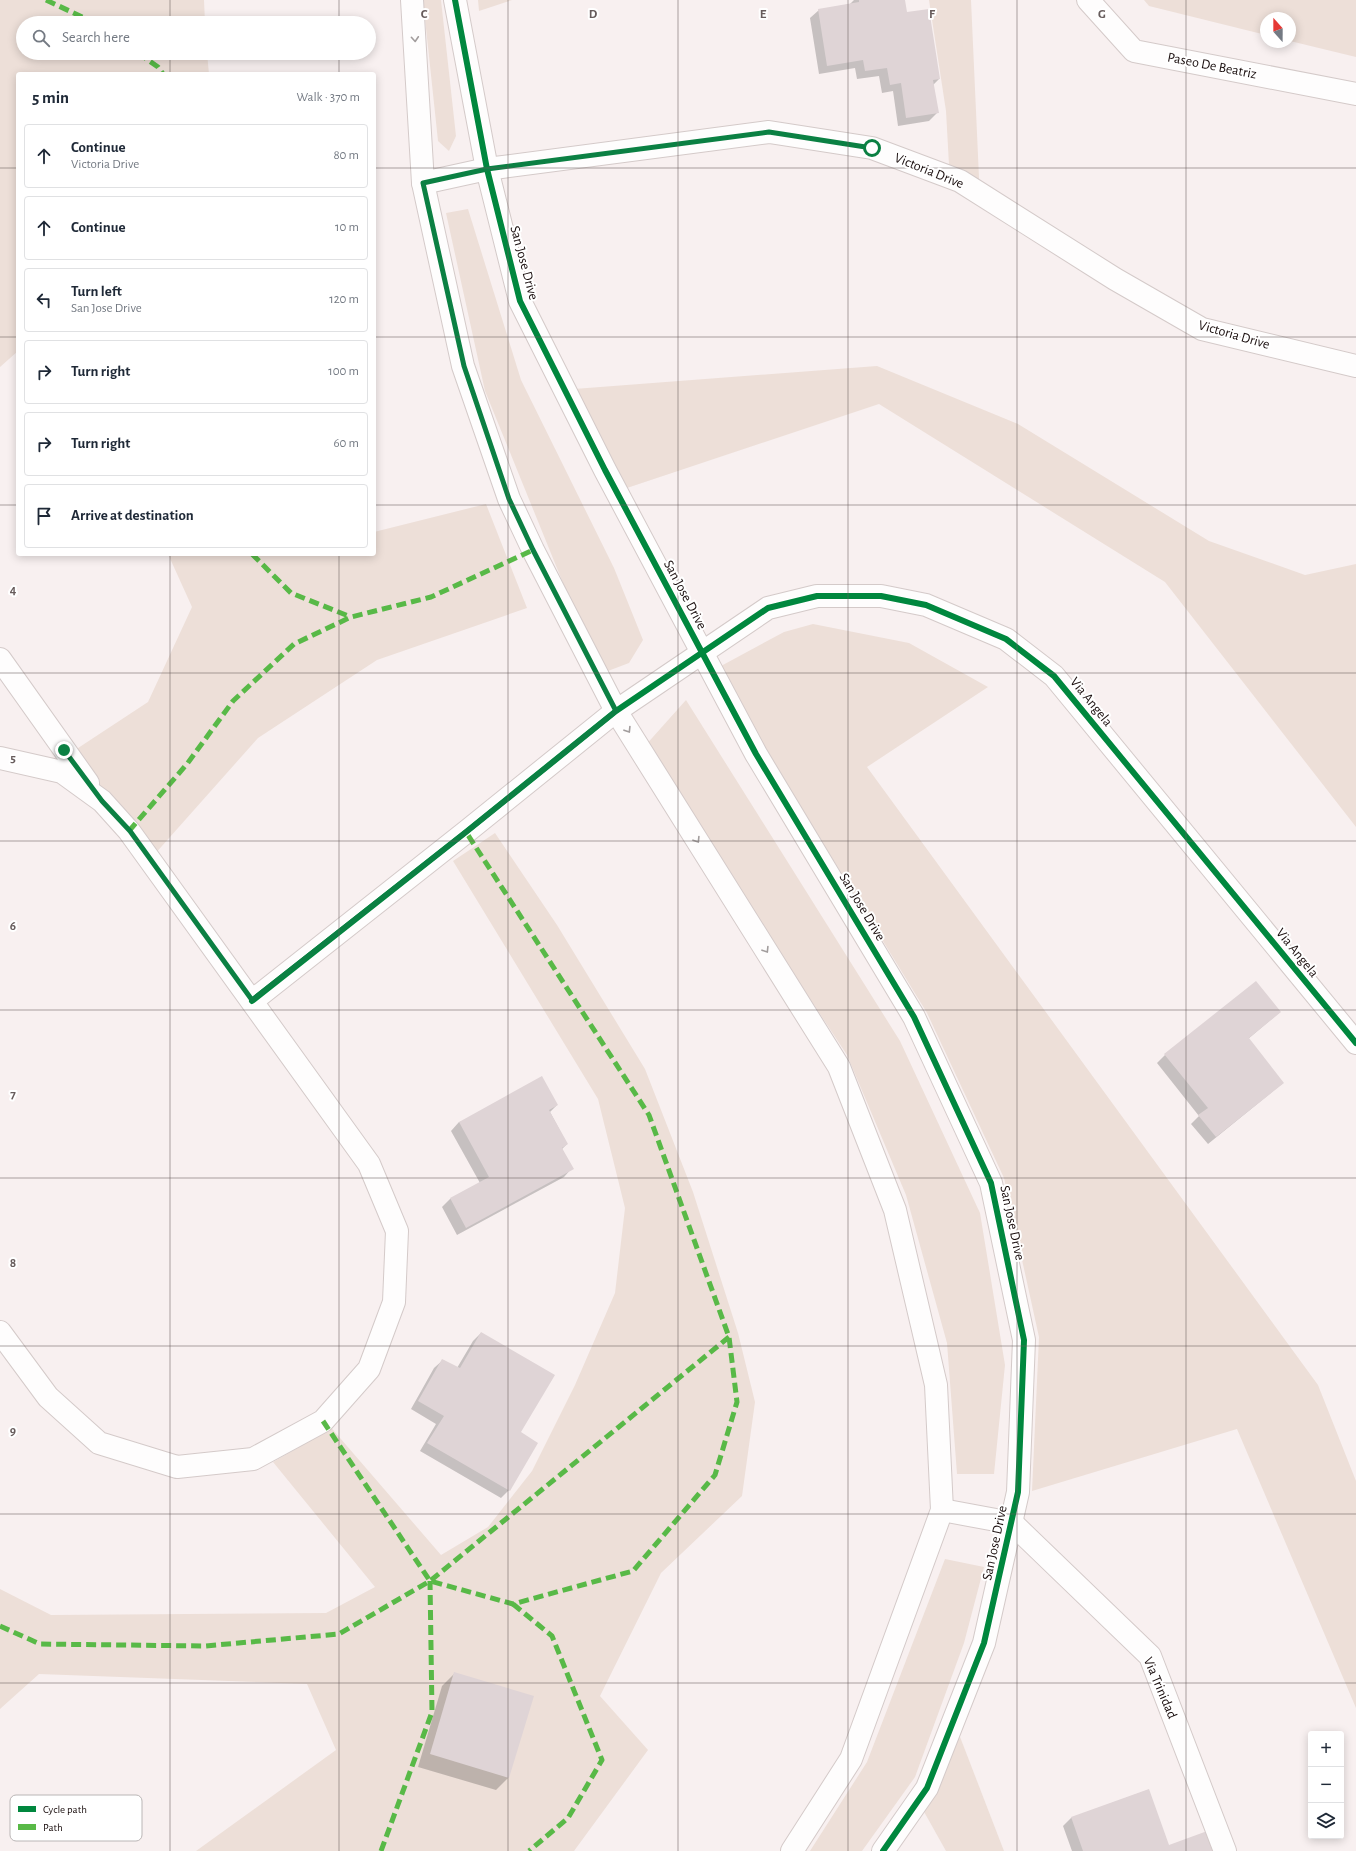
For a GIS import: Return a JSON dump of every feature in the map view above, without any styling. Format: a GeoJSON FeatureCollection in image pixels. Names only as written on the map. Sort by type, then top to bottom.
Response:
{"type":"FeatureCollection","features":[{"type":"Feature","properties":{"kind":"street"},"geometry":{"type":"LineString","coordinates":[[412,0],[423,183],[464,366],[509,499],[540,564],[616,711],[839,1067],[895,1210],[936,1385],[942,1510],[851,1759],[792,1851]]}},
{"type":"Feature","properties":{"kind":"street","name":"San Jose Drive"},"geometry":{"type":"LineString","coordinates":[[455,0],[487,169],[520,301],[608,476],[756,754],[914,1017],[991,1183],[1024,1340],[1018,1492],[984,1644],[927,1788],[882,1851]]}},
{"type":"Feature","properties":{"kind":"street","name":"Paseo De Beatriz"},"geometry":{"type":"LineString","coordinates":[[1088,0],[1134,51],[1356,94]]}},
{"type":"Feature","properties":{"kind":"street","name":"Victoria Drive"},"geometry":{"type":"LineString","coordinates":[[423,183],[487,169],[769,132],[872,148],[960,181],[1115,279],[1202,329],[1356,366]]}},
{"type":"Feature","properties":{"kind":"street","name":"Via Angela"},"geometry":{"type":"LineString","coordinates":[[252,1000],[466,832],[616,711],[768,608],[817,596],[881,596],[926,605],[1006,639],[1054,676],[1356,1043]]}},
{"type":"Feature","properties":{"kind":"street"},"geometry":{"type":"LineString","coordinates":[[0,660],[102,801],[130,831],[369,1164],[397,1231],[394,1302],[369,1369],[323,1421],[253,1459],[178,1467],[99,1443],[48,1397],[0,1332]]}},
{"type":"Feature","properties":{"kind":"street"},"geometry":{"type":"LineString","coordinates":[[0,758],[62,772],[102,801]]}},
{"type":"Feature","properties":{"kind":"street"},"geometry":{"type":"LineString","coordinates":[[942,1510],[1012,1523]]}},
{"type":"Feature","properties":{"kind":"street","name":"Via Trinidad"},"geometry":{"type":"LineString","coordinates":[[1012,1523],[1150,1656],[1225,1851]]}},
{"type":"Feature","properties":{"kind":"shaded area"},"geometry":{"type":"Polygon","coordinates":[[[0,0],[204,0],[205,16],[16,16],[16,60],[208,60],[209,72],[16,72],[16,353],[0,367],[0,0]]]}},
{"type":"Feature","properties":{"kind":"shaded area"},"geometry":{"type":"Polygon","coordinates":[[[423,0],[441,0],[456,136],[449,151],[438,141],[423,0]]]}},
{"type":"Feature","properties":{"kind":"shaded area"},"geometry":{"type":"Polygon","coordinates":[[[478,0],[512,0],[479,11],[478,0]]]}},
{"type":"Feature","properties":{"kind":"shaded area"},"geometry":{"type":"Polygon","coordinates":[[[929,0],[971,0],[980,200],[950,183],[946,111],[929,0]]]}},
{"type":"Feature","properties":{"kind":"shaded area"},"geometry":{"type":"Polygon","coordinates":[[[1144,0],[1356,0],[1356,57],[1296,42],[1296,12],[1260,12],[1260,34],[1149,6],[1144,0]]]}},
{"type":"Feature","properties":{"kind":"shaded area"},"geometry":{"type":"Polygon","coordinates":[[[468,209],[521,380],[614,568],[643,640],[629,663],[600,674],[485,391],[446,213],[468,209]]]}},
{"type":"Feature","properties":{"kind":"shaded area"},"geometry":{"type":"Polygon","coordinates":[[[877,366],[1018,424],[1209,541],[1305,575],[1356,564],[1356,827],[1165,582],[879,404],[627,488],[574,389],[877,366]]]}},
{"type":"Feature","properties":{"kind":"shaded area"},"geometry":{"type":"Polygon","coordinates":[[[486,504],[527,608],[377,660],[258,738],[146,864],[72,752],[148,702],[192,607],[169,556],[376,556],[376,532],[486,504]]]}},
{"type":"Feature","properties":{"kind":"shaded area"},"geometry":{"type":"Polygon","coordinates":[[[813,624],[909,643],[988,687],[867,767],[1318,1385],[1356,1481],[1356,1708],[1237,1429],[1032,1491],[1039,1337],[1004,1178],[927,1013],[766,750],[721,666],[784,632],[813,624]]]}},
{"type":"Feature","properties":{"kind":"shaded area"},"geometry":{"type":"Polygon","coordinates":[[[686,700],[900,1041],[980,1213],[1005,1365],[994,1474],[957,1474],[947,1343],[906,1195],[847,1055],[644,747],[686,700]]]}},
{"type":"Feature","properties":{"kind":"shaded area"},"geometry":{"type":"Polygon","coordinates":[[[495,833],[557,925],[645,1069],[693,1192],[738,1333],[755,1402],[742,1496],[661,1573],[600,1696],[648,1750],[574,1851],[196,1851],[336,1750],[307,1684],[39,1674],[0,1709],[0,1589],[51,1615],[326,1613],[375,1587],[273,1462],[301,1446],[328,1424],[441,1555],[488,1527],[532,1471],[575,1385],[615,1293],[625,1208],[598,1099],[453,861],[495,833]]]}},
{"type":"Feature","properties":{"kind":"shaded area"},"geometry":{"type":"Polygon","coordinates":[[[945,1559],[984,1567],[964,1643],[915,1777],[862,1851],[810,1851],[867,1762],[945,1559]]]}},
{"type":"Feature","properties":{"kind":"shaded area"},"geometry":{"type":"Polygon","coordinates":[[[957,1729],[1004,1851],[946,1851],[923,1810],[957,1729]]]}},
{"type":"Feature","properties":{"kind":"building"},"geometry":{"type":"Polygon","coordinates":[[[859,0],[905,0],[907,12],[929,9],[940,79],[933,80],[939,113],[906,118],[901,83],[890,85],[887,68],[865,71],[863,60],[827,66],[818,9],[859,2],[859,0]]]}},
{"type":"Feature","properties":{"kind":"building"},"geometry":{"type":"Polygon","coordinates":[[[1256,981],[1281,1012],[1249,1038],[1284,1083],[1216,1137],[1198,1115],[1208,1108],[1164,1054],[1256,981]]]}},
{"type":"Feature","properties":{"kind":"building"},"geometry":{"type":"Polygon","coordinates":[[[542,1076],[558,1105],[549,1110],[568,1144],[562,1148],[574,1169],[466,1228],[450,1198],[489,1177],[459,1122],[542,1076]]]}},
{"type":"Feature","properties":{"kind":"building"},"geometry":{"type":"Polygon","coordinates":[[[481,1332],[555,1375],[521,1432],[538,1443],[510,1491],[427,1443],[444,1416],[418,1401],[442,1359],[460,1368],[481,1332]]]}},
{"type":"Feature","properties":{"kind":"building"},"geometry":{"type":"Polygon","coordinates":[[[454,1672],[534,1696],[509,1778],[430,1754],[454,1672]]]}},
{"type":"Feature","properties":{"kind":"building"},"geometry":{"type":"Polygon","coordinates":[[[1149,1789],[1169,1845],[1210,1830],[1217,1851],[1083,1851],[1071,1817],[1149,1789]]]}},
{"type":"Feature","properties":{"kind":"marked path"},"geometry":{"type":"LineString","coordinates":[[46,0],[80,16]]}},
{"type":"Feature","properties":{"kind":"marked path"},"geometry":{"type":"LineString","coordinates":[[148,60],[158,67],[162,72]]}},
{"type":"Feature","properties":{"kind":"marked path"},"geometry":{"type":"LineString","coordinates":[[129,831],[187,764],[233,701],[294,644],[351,617],[431,597],[533,550]]}},
{"type":"Feature","properties":{"kind":"marked path"},"geometry":{"type":"LineString","coordinates":[[254,556],[291,593],[351,617]]}},
{"type":"Feature","properties":{"kind":"marked path"},"geometry":{"type":"LineString","coordinates":[[323,1421],[430,1581],[513,1604],[633,1571],[715,1475],[737,1402],[729,1337],[649,1115],[466,832]]}},
{"type":"Feature","properties":{"kind":"marked path"},"geometry":{"type":"LineString","coordinates":[[0,1626],[40,1644],[205,1646],[339,1634],[430,1581],[729,1337]]}},
{"type":"Feature","properties":{"kind":"marked path"},"geometry":{"type":"LineString","coordinates":[[381,1851],[432,1712],[430,1581]]}},
{"type":"Feature","properties":{"kind":"marked path"},"geometry":{"type":"LineString","coordinates":[[513,1604],[552,1636],[602,1760],[568,1818],[529,1851]]}},
{"type":"Feature","properties":{"kind":"cycle path"},"geometry":{"type":"LineString","coordinates":[[455,0],[487,169],[520,301],[605,470],[756,754],[914,1017],[991,1183],[1024,1340],[1018,1492],[984,1643],[927,1788],[883,1851]]}},
{"type":"Feature","properties":{"kind":"cycle path"},"geometry":{"type":"LineString","coordinates":[[252,1001],[616,711],[768,608],[817,596],[881,596],[926,605],[1006,639],[1054,676],[1356,1043]]}},
{"type":"Feature","properties":{"kind":"route"},"geometry":{"type":"LineString","coordinates":[[64,750],[102,801],[130,831],[252,1000],[466,832],[616,711],[533,550],[509,499],[464,366],[423,183],[487,169],[769,132],[872,148]]}}]}
